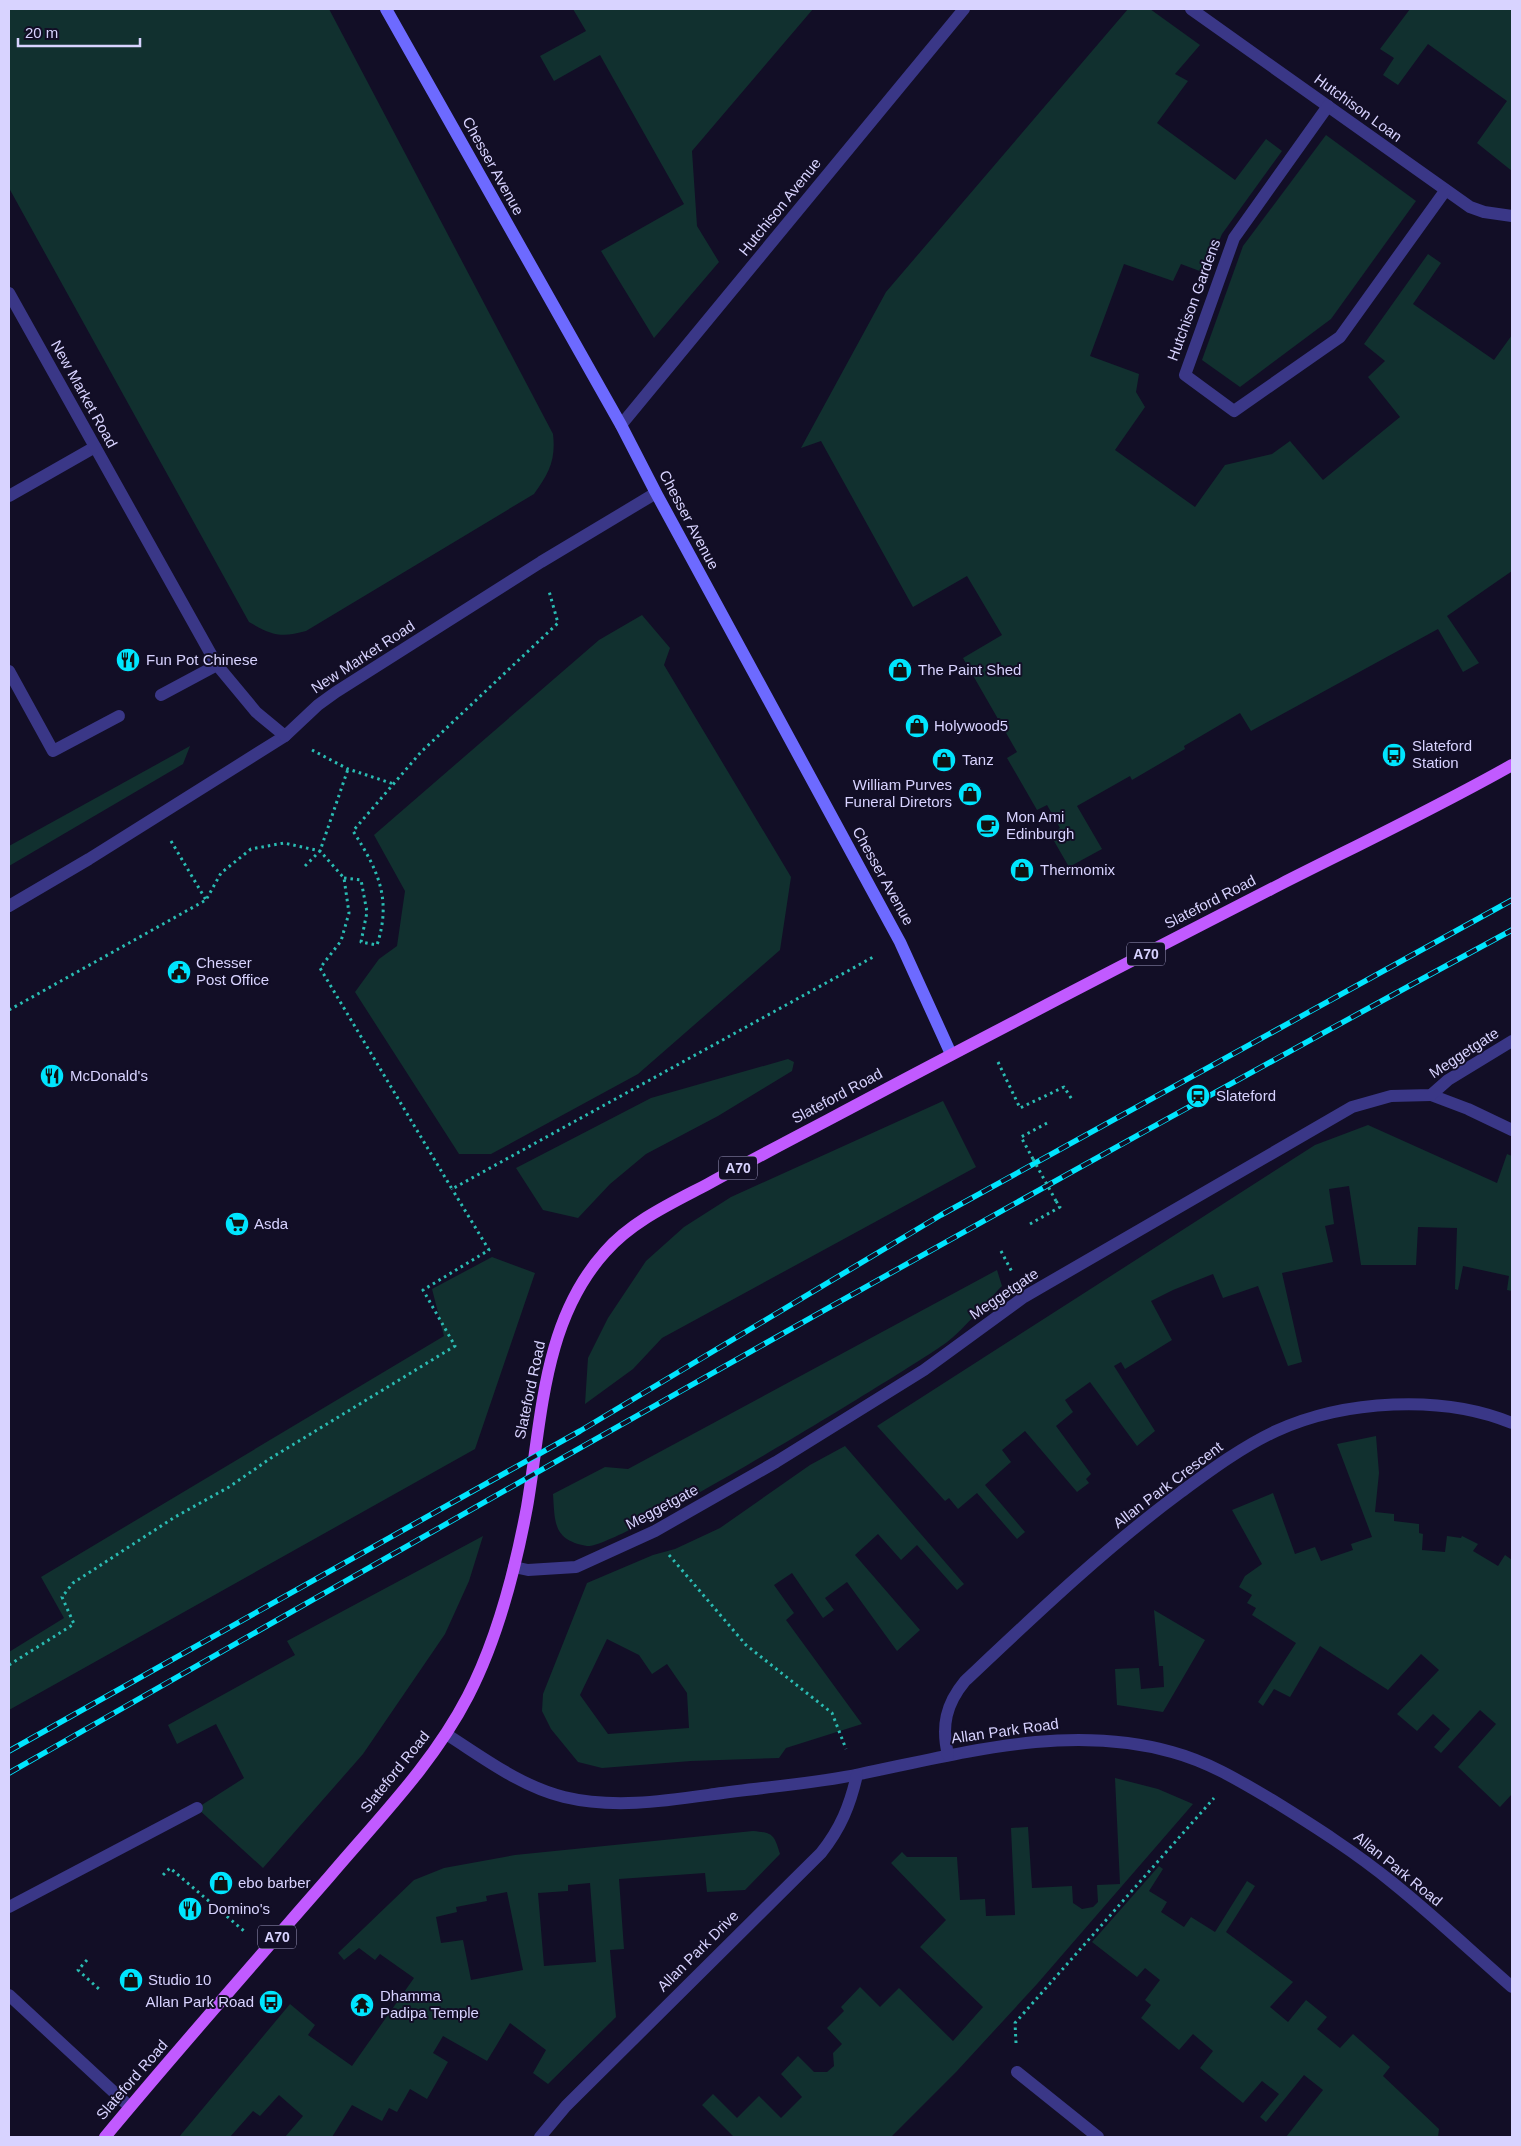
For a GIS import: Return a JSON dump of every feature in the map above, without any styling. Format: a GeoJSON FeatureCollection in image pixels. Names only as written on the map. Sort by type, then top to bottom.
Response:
{"type":"FeatureCollection","features":[{"type":"Feature","properties":{"kind":"main road","name":"Slateford Road"},"geometry":{"type":"LineString","coordinates":[[105,2137],[404,1790],[446,1734],[468,1696],[481,1667],[514,1567],[527,1507],[546,1379],[562,1323],[592,1267],[608,1248],[631,1228],[681,1198],[951,1054],[1440,805],[1512,766]]}},
{"type":"Feature","properties":{"kind":"street","name":"Chesser Avenue"},"geometry":{"type":"LineString","coordinates":[[386,9],[621,425],[900,942],[951,1054]]}},
{"type":"Feature","properties":{"kind":"street","name":"Hutchison Avenue"},"geometry":{"type":"LineString","coordinates":[[621,425],[964,9]]}},
{"type":"Feature","properties":{"kind":"street","name":"Hutchison Loan"},"geometry":{"type":"LineString","coordinates":[[1192,9],[1445,191],[1470,207],[1484,212],[1512,216]]}},
{"type":"Feature","properties":{"kind":"street","name":"Hutchison Gardens"},"geometry":{"type":"LineString","coordinates":[[1328,106],[1234,238],[1185,375],[1234,411],[1340,337],[1445,191]]}},
{"type":"Feature","properties":{"kind":"street","name":"New Market Road"},"geometry":{"type":"LineString","coordinates":[[9,293],[217,665],[256,712],[286,736],[318,705],[336,692],[541,562],[656,493]]}},
{"type":"Feature","properties":{"kind":"street"},"geometry":{"type":"LineString","coordinates":[[9,496],[95,447]]}},
{"type":"Feature","properties":{"kind":"street"},"geometry":{"type":"LineString","coordinates":[[161,695],[217,665]]}},
{"type":"Feature","properties":{"kind":"street"},"geometry":{"type":"LineString","coordinates":[[9,671],[53,751],[119,716]]}},
{"type":"Feature","properties":{"kind":"street"},"geometry":{"type":"LineString","coordinates":[[9,906],[89,859],[286,736]]}},
{"type":"Feature","properties":{"kind":"street","name":"Meggetgate"},"geometry":{"type":"LineString","coordinates":[[514,1567],[528,1570],[576,1567],[655,1532],[776,1462],[924,1370],[1024,1297],[1352,1107],[1391,1096],[1431,1095],[1448,1080],[1512,1041]]}},
{"type":"Feature","properties":{"kind":"street"},"geometry":{"type":"LineString","coordinates":[[1431,1095],[1512,1130]]}},
{"type":"Feature","properties":{"kind":"street","name":"Allan Park Crescent"},"geometry":{"type":"LineString","coordinates":[[948,1755],[944,1734],[946,1711],[954,1694],[965,1681],[1082,1573],[1154,1512],[1243,1448],[1276,1431],[1305,1420],[1364,1407],[1431,1405],[1484,1414],[1512,1423]]}},
{"type":"Feature","properties":{"kind":"street","name":"Allan Park Road"},"geometry":{"type":"LineString","coordinates":[[446,1734],[514,1777],[531,1785],[563,1796],[600,1803],[619,1804],[690,1797],[857,1775],[948,1755],[1059,1739],[1113,1740],[1173,1752],[1214,1767],[1233,1777],[1302,1819],[1360,1858],[1421,1906],[1512,1987]]}},
{"type":"Feature","properties":{"kind":"street","name":"Allan Park Drive"},"geometry":{"type":"LineString","coordinates":[[540,2137],[566,2106],[821,1852],[835,1836],[846,1814],[857,1775]]}},
{"type":"Feature","properties":{"kind":"street"},"geometry":{"type":"LineString","coordinates":[[9,1907],[197,1808]]}},
{"type":"Feature","properties":{"kind":"street"},"geometry":{"type":"LineString","coordinates":[[9,1996],[130,2107]]}},
{"type":"Feature","properties":{"kind":"street"},"geometry":{"type":"LineString","coordinates":[[1017,2072],[1098,2137]]}},
{"type":"Feature","properties":{"kind":"path"},"geometry":{"type":"LineString","coordinates":[[344,878],[361,880],[367,912],[361,942],[377,945],[383,925],[383,896],[372,861],[353,831],[421,752],[558,623],[541,562]]}},
{"type":"Feature","properties":{"kind":"path"},"geometry":{"type":"LineString","coordinates":[[286,736],[348,769],[394,784]]}},
{"type":"Feature","properties":{"kind":"path"},"geometry":{"type":"LineString","coordinates":[[305,866],[320,851],[348,769]]}},
{"type":"Feature","properties":{"kind":"path"},"geometry":{"type":"LineString","coordinates":[[157,817],[206,900]]}},
{"type":"Feature","properties":{"kind":"path"},"geometry":{"type":"LineString","coordinates":[[9,1010],[206,900],[222,873],[250,849],[284,842],[320,851],[344,878],[350,912],[341,942],[320,968],[489,1250],[423,1290],[455,1346],[271,1458],[229,1487],[175,1517],[73,1583],[62,1597],[74,1624],[9,1665]]}},
{"type":"Feature","properties":{"kind":"path"},"geometry":{"type":"LineString","coordinates":[[452,1189],[900,942]]}},
{"type":"Feature","properties":{"kind":"path"},"geometry":{"type":"LineString","coordinates":[[985,1036],[1020,1108],[1064,1088],[1073,1101]]}},
{"type":"Feature","properties":{"kind":"path"},"geometry":{"type":"LineString","coordinates":[[1030,1224],[1060,1207],[1021,1137],[1049,1122]]}},
{"type":"Feature","properties":{"kind":"path"},"geometry":{"type":"LineString","coordinates":[[671,1559],[746,1645],[832,1713],[857,1775]]}},
{"type":"Feature","properties":{"kind":"path"},"geometry":{"type":"LineString","coordinates":[[1017,2072],[1015,2023],[1233,1777]]}},
{"type":"Feature","properties":{"kind":"path"},"geometry":{"type":"LineString","coordinates":[[163,1875],[170,1868],[266,1950]]}},
{"type":"Feature","properties":{"kind":"path"},"geometry":{"type":"LineString","coordinates":[[87,1960],[78,1970],[100,1990]]}},
{"type":"Feature","properties":{"kind":"green space"},"geometry":{"type":"Polygon","coordinates":[[[9,9],[329,9],[553,434],[554,443],[550,466],[534,494],[306,631],[283,635],[276,634],[249,622],[9,188],[9,9]]]}},
{"type":"Feature","properties":{"kind":"green space"},"geometry":{"type":"Polygon","coordinates":[[[573,9],[813,9],[692,151],[697,226],[719,262],[654,338],[601,251],[684,204],[600,55],[554,81],[540,56],[586,31],[573,9]]]}},
{"type":"Feature","properties":{"kind":"green space"},"geometry":{"type":"Polygon","coordinates":[[[1128,9],[1150,9],[1200,45],[1175,74],[1188,81],[1157,123],[1235,180],[1266,139],[1282,151],[1222,234],[1205,273],[1181,264],[1173,281],[1124,264],[1090,356],[1139,374],[1136,392],[1145,407],[1115,450],[1195,507],[1225,465],[1272,454],[1290,441],[1323,480],[1400,417],[1368,377],[1385,361],[1364,344],[1428,254],[1441,263],[1413,304],[1494,360],[1512,335],[1512,571],[1447,616],[1479,663],[1463,672],[1438,629],[1251,731],[1240,713],[1184,746],[1185,749],[1132,780],[1130,776],[1077,806],[1102,849],[1069,867],[1050,834],[1060,828],[1047,805],[1037,810],[1007,758],[1017,752],[963,658],[1002,635],[967,576],[913,607],[821,441],[801,448],[886,292],[1128,9]]]}},
{"type":"Feature","properties":{"kind":"green space"},"geometry":{"type":"Polygon","coordinates":[[[1410,9],[1512,9],[1512,171],[1477,143],[1507,101],[1428,44],[1398,85],[1383,75],[1394,58],[1380,49],[1410,9]]]}},
{"type":"Feature","properties":{"kind":"green space"},"geometry":{"type":"Polygon","coordinates":[[[1326,135],[1416,201],[1331,319],[1240,387],[1202,360],[1243,246],[1326,135]]]}},
{"type":"Feature","properties":{"kind":"green space"},"geometry":{"type":"Polygon","coordinates":[[[642,615],[670,648],[664,665],[791,877],[780,950],[638,1074],[491,1154],[459,1154],[355,992],[379,959],[397,946],[405,891],[374,835],[599,640],[642,615]]]}},
{"type":"Feature","properties":{"kind":"green space"},"geometry":{"type":"Polygon","coordinates":[[[190,746],[183,764],[9,866],[9,846],[190,746]]]}},
{"type":"Feature","properties":{"kind":"green space"},"geometry":{"type":"Polygon","coordinates":[[[788,1059],[794,1062],[792,1071],[718,1116],[646,1154],[610,1184],[578,1218],[543,1210],[516,1168],[651,1098],[788,1059]]]}},
{"type":"Feature","properties":{"kind":"green space"},"geometry":{"type":"Polygon","coordinates":[[[943,1101],[976,1167],[662,1338],[633,1369],[585,1404],[588,1358],[608,1318],[646,1261],[684,1227],[731,1197],[943,1101]]]}},
{"type":"Feature","properties":{"kind":"green space"},"geometry":{"type":"Polygon","coordinates":[[[1368,1125],[1497,1183],[1507,1154],[1512,1156],[1512,1291],[1507,1290],[1509,1276],[1463,1266],[1458,1290],[1455,1289],[1457,1228],[1418,1227],[1416,1265],[1361,1265],[1349,1186],[1329,1189],[1334,1224],[1325,1226],[1333,1262],[1282,1273],[1302,1362],[1288,1366],[1258,1286],[1223,1298],[1213,1274],[1151,1301],[1172,1340],[1125,1369],[1121,1362],[1114,1366],[1155,1431],[1137,1446],[1090,1382],[1065,1400],[1073,1412],[1056,1426],[1091,1474],[1086,1479],[1089,1483],[1077,1492],[1025,1431],[1002,1450],[1011,1462],[985,1485],[1025,1532],[1017,1539],[977,1493],[958,1509],[949,1498],[945,1501],[877,1426],[1315,1145],[1368,1125]]]}},
{"type":"Feature","properties":{"kind":"green space"},"geometry":{"type":"Polygon","coordinates":[[[492,1257],[535,1273],[475,1449],[9,1710],[9,1652],[64,1618],[41,1577],[444,1336],[432,1289],[492,1257]]]}},
{"type":"Feature","properties":{"kind":"green space"},"geometry":{"type":"Polygon","coordinates":[[[997,1270],[1002,1286],[966,1325],[943,1345],[761,1457],[649,1520],[609,1540],[587,1546],[568,1539],[558,1529],[554,1514],[553,1494],[605,1467],[628,1469],[997,1270]]]}},
{"type":"Feature","properties":{"kind":"green space"},"geometry":{"type":"Polygon","coordinates":[[[1376,1436],[1379,1473],[1375,1512],[1394,1514],[1394,1521],[1419,1524],[1419,1533],[1423,1534],[1422,1550],[1445,1552],[1447,1536],[1461,1538],[1462,1536],[1478,1544],[1473,1551],[1498,1566],[1505,1555],[1512,1560],[1512,1794],[1500,1807],[1458,1767],[1496,1724],[1480,1710],[1441,1753],[1434,1747],[1450,1729],[1433,1714],[1417,1731],[1397,1714],[1439,1670],[1421,1654],[1388,1690],[1320,1646],[1290,1697],[1274,1689],[1263,1706],[1258,1702],[1296,1643],[1252,1615],[1256,1608],[1247,1603],[1252,1595],[1239,1587],[1245,1576],[1262,1564],[1232,1510],[1273,1493],[1295,1554],[1315,1547],[1321,1561],[1353,1550],[1351,1544],[1372,1537],[1337,1444],[1376,1436]]]}},
{"type":"Feature","properties":{"kind":"green space"},"geometry":{"type":"Polygon","coordinates":[[[845,1446],[964,1584],[957,1590],[917,1545],[901,1560],[878,1534],[855,1555],[920,1630],[897,1651],[847,1582],[825,1598],[834,1610],[823,1618],[792,1573],[774,1585],[794,1613],[786,1620],[862,1724],[786,1748],[779,1758],[691,1761],[602,1768],[578,1762],[551,1729],[542,1711],[543,1694],[587,1583],[653,1555],[675,1549],[720,1528],[810,1465],[845,1446]],[[607,1639],[580,1695],[608,1734],[689,1728],[687,1693],[667,1664],[652,1674],[639,1655],[607,1639]]]}},
{"type":"Feature","properties":{"kind":"green space"},"geometry":{"type":"Polygon","coordinates":[[[483,1536],[469,1581],[445,1634],[363,1754],[263,1868],[197,1808],[244,1778],[216,1724],[177,1744],[168,1725],[295,1655],[287,1641],[483,1536]]]}},
{"type":"Feature","properties":{"kind":"green space"},"geometry":{"type":"Polygon","coordinates":[[[1154,1610],[1205,1640],[1163,1712],[1117,1705],[1115,1669],[1139,1668],[1141,1689],[1164,1687],[1163,1666],[1159,1666],[1154,1610]]]}},
{"type":"Feature","properties":{"kind":"green space"},"geometry":{"type":"Polygon","coordinates":[[[1115,1778],[1158,1789],[1193,1804],[1037,1984],[957,2071],[891,2137],[734,2137],[702,2105],[713,2094],[737,2118],[759,2096],[781,2118],[802,2097],[781,2074],[798,2056],[814,2072],[827,2072],[834,2066],[833,2053],[842,2044],[827,2028],[844,2011],[841,2007],[860,1987],[880,2007],[899,1988],[953,2041],[983,2007],[920,1947],[946,1920],[891,1863],[902,1852],[907,1857],[957,1857],[960,1900],[985,1899],[986,1916],[1015,1915],[1011,1828],[1028,1827],[1032,1888],[1072,1886],[1073,1903],[1082,1909],[1093,1907],[1098,1902],[1097,1885],[1120,1884],[1115,1778]]]}},
{"type":"Feature","properties":{"kind":"green space"},"geometry":{"type":"Polygon","coordinates":[[[753,1831],[772,1836],[780,1854],[745,1890],[707,1892],[705,1873],[619,1879],[624,1949],[610,1950],[616,2017],[548,2084],[533,2073],[546,2050],[510,2023],[487,2061],[443,2036],[433,2053],[448,2062],[427,2099],[410,2089],[397,2112],[389,2108],[382,2121],[352,2105],[332,2137],[285,2137],[303,2116],[279,2095],[260,2116],[253,2111],[230,2137],[179,2137],[290,2004],[315,2025],[308,2035],[352,2066],[414,1978],[380,1954],[375,1960],[359,1948],[344,1960],[338,1953],[414,1880],[444,1868],[515,1855],[753,1831]],[[590,1883],[568,1885],[568,1891],[538,1893],[544,1966],[596,1962],[590,1883]],[[507,1892],[486,1896],[487,1901],[456,1907],[457,1912],[436,1917],[441,1943],[463,1940],[471,1980],[523,1970],[507,1892]]]}},
{"type":"Feature","properties":{"kind":"green space"},"geometry":{"type":"Polygon","coordinates":[[[1159,1866],[1163,1869],[1149,1891],[1167,1902],[1161,1912],[1184,1927],[1191,1917],[1215,1932],[1247,1881],[1255,1886],[1226,1932],[1293,1982],[1270,2007],[1288,2022],[1306,2000],[1327,2017],[1317,2029],[1340,2048],[1353,2034],[1390,2067],[1383,2076],[1439,2129],[1438,2137],[1286,2137],[1323,2090],[1304,2075],[1266,2122],[1260,2117],[1279,2094],[1262,2081],[1243,2103],[1200,2068],[1213,2051],[1193,2034],[1179,2050],[1141,2018],[1151,2005],[1145,2000],[1160,1980],[1145,1968],[1137,1977],[1092,1942],[1159,1866]]]}},
{"type":"Feature","properties":{"kind":"railway"},"geometry":{"type":"LineString","coordinates":[[9,1751],[580,1431],[941,1215],[1512,900]]}},
{"type":"Feature","properties":{"kind":"railway"},"geometry":{"type":"LineString","coordinates":[[9,1773],[946,1242],[1512,930]]}},
{"type":"Feature","properties":{"kind":"place","name":"Fun Pot Chinese"},"geometry":{"type":"Point","coordinates":[128,660]}},
{"type":"Feature","properties":{"kind":"place","name":"The Paint Shed"},"geometry":{"type":"Point","coordinates":[900,670]}},
{"type":"Feature","properties":{"kind":"place","name":"Holywood5"},"geometry":{"type":"Point","coordinates":[917,726]}},
{"type":"Feature","properties":{"kind":"place","name":"Slateford Station"},"geometry":{"type":"Point","coordinates":[1394,755]}},
{"type":"Feature","properties":{"kind":"place","name":"Tanz"},"geometry":{"type":"Point","coordinates":[944,760]}},
{"type":"Feature","properties":{"kind":"place","name":"William Purves Funeral Diretors"},"geometry":{"type":"Point","coordinates":[970,794]}},
{"type":"Feature","properties":{"kind":"place","name":"Mon Ami Edinburgh"},"geometry":{"type":"Point","coordinates":[988,826]}},
{"type":"Feature","properties":{"kind":"place","name":"Thermomix"},"geometry":{"type":"Point","coordinates":[1022,870]}},
{"type":"Feature","properties":{"kind":"place","name":"Chesser Post Office"},"geometry":{"type":"Point","coordinates":[179,972]}},
{"type":"Feature","properties":{"kind":"place","name":"McDonald's"},"geometry":{"type":"Point","coordinates":[52,1076]}},
{"type":"Feature","properties":{"kind":"place","name":"Slateford"},"geometry":{"type":"Point","coordinates":[1198,1096]}},
{"type":"Feature","properties":{"kind":"place","name":"Asda"},"geometry":{"type":"Point","coordinates":[237,1224]}},
{"type":"Feature","properties":{"kind":"place","name":"ebo barber"},"geometry":{"type":"Point","coordinates":[221,1883]}},
{"type":"Feature","properties":{"kind":"place","name":"Domino's"},"geometry":{"type":"Point","coordinates":[190,1909]}},
{"type":"Feature","properties":{"kind":"place","name":"Studio 10"},"geometry":{"type":"Point","coordinates":[131,1980]}},
{"type":"Feature","properties":{"kind":"place","name":"Allan Park Road"},"geometry":{"type":"Point","coordinates":[271,2002]}},
{"type":"Feature","properties":{"kind":"place","name":"Dhamma Padipa Temple"},"geometry":{"type":"Point","coordinates":[362,2005]}}]}
